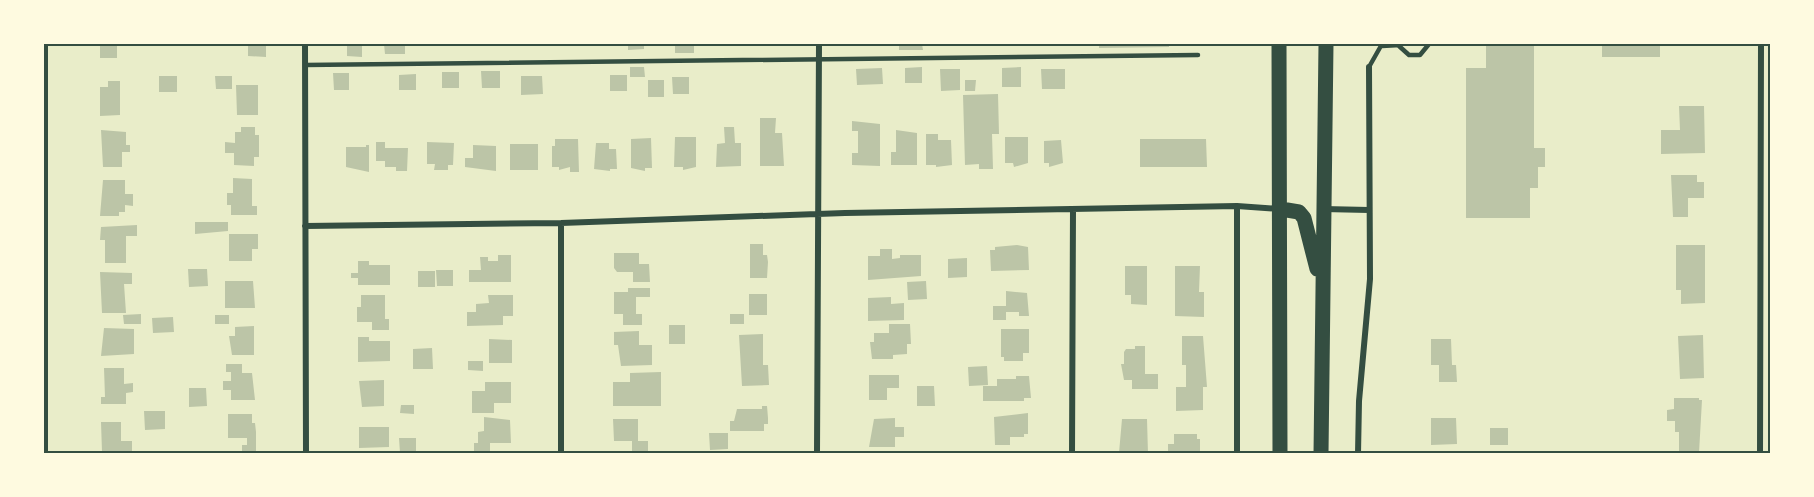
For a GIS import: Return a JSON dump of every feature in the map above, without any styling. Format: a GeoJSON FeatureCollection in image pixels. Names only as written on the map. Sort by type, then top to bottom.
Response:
{"type":"FeatureCollection","features":[{"type":"Feature","properties":{"kind":"main road"},"geometry":{"type":"LineString","coordinates":[[1280,44],[1280,453]]}},
{"type":"Feature","properties":{"kind":"main road"},"geometry":{"type":"LineString","coordinates":[[1321,453],[1326,44]]}},
{"type":"Feature","properties":{"kind":"main road"},"geometry":{"type":"LineString","coordinates":[[1281,209],[1299,212],[1304,218],[1322,280]]}},
{"type":"Feature","properties":{"kind":"street"},"geometry":{"type":"LineString","coordinates":[[45,44],[45,453]]}},
{"type":"Feature","properties":{"kind":"street"},"geometry":{"type":"LineString","coordinates":[[305,44],[306,453]]}},
{"type":"Feature","properties":{"kind":"street"},"geometry":{"type":"LineString","coordinates":[[818,453],[819,44]]}},
{"type":"Feature","properties":{"kind":"street"},"geometry":{"type":"LineString","coordinates":[[1760,453],[1761,44]]}},
{"type":"Feature","properties":{"kind":"street"},"geometry":{"type":"LineString","coordinates":[[1358,453],[1359,401],[1370,290],[1368,67]]}},
{"type":"Feature","properties":{"kind":"street"},"geometry":{"type":"LineString","coordinates":[[305,226],[561,223],[1236,206],[1281,209]]}},
{"type":"Feature","properties":{"kind":"street"},"geometry":{"type":"LineString","coordinates":[[1236,206],[1237,453]]}},
{"type":"Feature","properties":{"kind":"street"},"geometry":{"type":"LineString","coordinates":[[1072,209],[1072,453]]}},
{"type":"Feature","properties":{"kind":"street"},"geometry":{"type":"LineString","coordinates":[[1323,209],[1369,210]]}},
{"type":"Feature","properties":{"kind":"street"},"geometry":{"type":"LineString","coordinates":[[561,223],[561,453]]}},
{"type":"Feature","properties":{"kind":"lane"},"geometry":{"type":"LineString","coordinates":[[1368,67],[1382,45],[1400,45],[1409,55],[1420,55],[1429,44]]}},
{"type":"Feature","properties":{"kind":"lane"},"geometry":{"type":"LineString","coordinates":[[305,65],[784,62],[819,59],[1198,55]]}},
{"type":"Feature","properties":{"kind":"building"},"geometry":{"type":"Polygon","coordinates":[[[100,44],[117,44],[117,58],[100,58],[100,44]]]}},
{"type":"Feature","properties":{"kind":"building"},"geometry":{"type":"Polygon","coordinates":[[[248,44],[266,44],[266,57],[248,56],[248,44]]]}},
{"type":"Feature","properties":{"kind":"building"},"geometry":{"type":"Polygon","coordinates":[[[347,44],[362,44],[362,57],[347,56],[347,44]]]}},
{"type":"Feature","properties":{"kind":"building"},"geometry":{"type":"Polygon","coordinates":[[[384,44],[405,44],[405,54],[385,54],[384,44]]]}},
{"type":"Feature","properties":{"kind":"building"},"geometry":{"type":"Polygon","coordinates":[[[628,44],[644,44],[644,49],[628,50],[628,44]]]}},
{"type":"Feature","properties":{"kind":"building"},"geometry":{"type":"Polygon","coordinates":[[[675,44],[694,44],[694,53],[675,53],[675,44]]]}},
{"type":"Feature","properties":{"kind":"building"},"geometry":{"type":"Polygon","coordinates":[[[899,44],[922,44],[923,50],[899,50],[899,44]]]}},
{"type":"Feature","properties":{"kind":"building"},"geometry":{"type":"Polygon","coordinates":[[[1099,44],[1169,44],[1169,47],[1099,48],[1099,44]]]}},
{"type":"Feature","properties":{"kind":"building"},"geometry":{"type":"Polygon","coordinates":[[[1486,44],[1534,44],[1534,148],[1545,148],[1545,167],[1538,167],[1538,188],[1530,188],[1530,218],[1466,218],[1466,68],[1486,68],[1486,44]]]}},
{"type":"Feature","properties":{"kind":"building"},"geometry":{"type":"Polygon","coordinates":[[[1602,44],[1660,44],[1660,57],[1602,57],[1602,44]]]}},
{"type":"Feature","properties":{"kind":"building"},"geometry":{"type":"Polygon","coordinates":[[[630,67],[644,67],[645,77],[630,77],[630,67]]]}},
{"type":"Feature","properties":{"kind":"building"},"geometry":{"type":"Polygon","coordinates":[[[922,67],[922,83],[905,83],[905,68],[922,67]]]}},
{"type":"Feature","properties":{"kind":"building"},"geometry":{"type":"Polygon","coordinates":[[[1021,67],[1021,87],[1002,87],[1002,68],[1021,67]]]}},
{"type":"Feature","properties":{"kind":"building"},"geometry":{"type":"Polygon","coordinates":[[[882,68],[883,84],[857,85],[856,69],[882,68]]]}},
{"type":"Feature","properties":{"kind":"building"},"geometry":{"type":"Polygon","coordinates":[[[940,69],[960,69],[960,90],[941,91],[940,69]]]}},
{"type":"Feature","properties":{"kind":"building"},"geometry":{"type":"Polygon","coordinates":[[[1041,69],[1065,69],[1065,89],[1042,89],[1041,69]]]}},
{"type":"Feature","properties":{"kind":"building"},"geometry":{"type":"Polygon","coordinates":[[[481,71],[500,71],[500,88],[482,88],[481,71]]]}},
{"type":"Feature","properties":{"kind":"building"},"geometry":{"type":"Polygon","coordinates":[[[442,72],[459,72],[459,88],[442,88],[442,72]]]}},
{"type":"Feature","properties":{"kind":"building"},"geometry":{"type":"Polygon","coordinates":[[[333,73],[349,73],[349,90],[334,90],[333,73]]]}},
{"type":"Feature","properties":{"kind":"building"},"geometry":{"type":"Polygon","coordinates":[[[416,74],[416,90],[399,90],[399,75],[416,74]]]}},
{"type":"Feature","properties":{"kind":"building"},"geometry":{"type":"Polygon","coordinates":[[[610,75],[627,75],[627,91],[610,91],[610,75]]]}},
{"type":"Feature","properties":{"kind":"building"},"geometry":{"type":"Polygon","coordinates":[[[159,76],[177,76],[177,92],[159,92],[159,76]]]}},
{"type":"Feature","properties":{"kind":"building"},"geometry":{"type":"Polygon","coordinates":[[[215,76],[232,76],[232,89],[216,89],[215,76]]]}},
{"type":"Feature","properties":{"kind":"building"},"geometry":{"type":"Polygon","coordinates":[[[521,76],[542,76],[543,94],[521,95],[521,76]]]}},
{"type":"Feature","properties":{"kind":"building"},"geometry":{"type":"Polygon","coordinates":[[[672,77],[689,77],[689,94],[673,94],[672,77]]]}},
{"type":"Feature","properties":{"kind":"building"},"geometry":{"type":"Polygon","coordinates":[[[648,80],[664,80],[664,97],[648,97],[648,80]]]}},
{"type":"Feature","properties":{"kind":"building"},"geometry":{"type":"Polygon","coordinates":[[[965,80],[976,80],[975,91],[965,91],[965,80]]]}},
{"type":"Feature","properties":{"kind":"building"},"geometry":{"type":"Polygon","coordinates":[[[108,81],[120,81],[120,115],[100,116],[100,87],[108,87],[108,81]]]}},
{"type":"Feature","properties":{"kind":"building"},"geometry":{"type":"Polygon","coordinates":[[[236,85],[258,85],[258,115],[237,115],[236,85]]]}},
{"type":"Feature","properties":{"kind":"building"},"geometry":{"type":"Polygon","coordinates":[[[998,94],[999,134],[992,134],[993,169],[979,169],[979,164],[965,165],[963,95],[998,94]]]}},
{"type":"Feature","properties":{"kind":"building"},"geometry":{"type":"Polygon","coordinates":[[[1679,106],[1704,106],[1705,153],[1661,154],[1661,130],[1680,130],[1679,106]]]}},
{"type":"Feature","properties":{"kind":"building"},"geometry":{"type":"Polygon","coordinates":[[[760,118],[776,118],[775,133],[782,133],[784,166],[760,166],[760,118]]]}},
{"type":"Feature","properties":{"kind":"building"},"geometry":{"type":"Polygon","coordinates":[[[852,121],[880,124],[880,166],[852,165],[852,153],[858,153],[858,131],[852,131],[852,121]]]}},
{"type":"Feature","properties":{"kind":"building"},"geometry":{"type":"Polygon","coordinates":[[[241,127],[255,127],[255,135],[259,135],[259,157],[254,157],[254,166],[234,165],[234,153],[225,153],[225,142],[235,143],[235,132],[241,132],[241,127]]]}},
{"type":"Feature","properties":{"kind":"building"},"geometry":{"type":"Polygon","coordinates":[[[724,127],[734,127],[735,143],[741,143],[741,166],[716,167],[717,144],[725,143],[724,127]]]}},
{"type":"Feature","properties":{"kind":"building"},"geometry":{"type":"Polygon","coordinates":[[[101,130],[126,132],[126,145],[130,145],[130,152],[122,152],[122,167],[103,167],[101,130]]]}},
{"type":"Feature","properties":{"kind":"building"},"geometry":{"type":"Polygon","coordinates":[[[896,130],[917,133],[917,165],[891,165],[891,152],[896,152],[896,130]]]}},
{"type":"Feature","properties":{"kind":"building"},"geometry":{"type":"Polygon","coordinates":[[[926,134],[938,134],[938,140],[951,140],[952,165],[936,167],[936,165],[926,165],[926,134]]]}},
{"type":"Feature","properties":{"kind":"building"},"geometry":{"type":"Polygon","coordinates":[[[675,137],[696,137],[696,167],[683,170],[683,167],[674,167],[675,137]]]}},
{"type":"Feature","properties":{"kind":"building"},"geometry":{"type":"Polygon","coordinates":[[[1005,137],[1028,137],[1028,163],[1014,167],[1013,163],[1005,163],[1005,137]]]}},
{"type":"Feature","properties":{"kind":"building"},"geometry":{"type":"Polygon","coordinates":[[[651,138],[652,168],[645,168],[645,171],[631,168],[631,139],[651,138]]]}},
{"type":"Feature","properties":{"kind":"building"},"geometry":{"type":"Polygon","coordinates":[[[555,139],[578,139],[579,172],[570,172],[570,167],[559,170],[559,167],[552,167],[552,146],[555,146],[555,139]]]}},
{"type":"Feature","properties":{"kind":"building"},"geometry":{"type":"Polygon","coordinates":[[[1140,139],[1206,139],[1207,167],[1140,167],[1140,139]]]}},
{"type":"Feature","properties":{"kind":"building"},"geometry":{"type":"Polygon","coordinates":[[[1061,140],[1063,163],[1049,167],[1049,163],[1044,163],[1044,141],[1061,140]]]}},
{"type":"Feature","properties":{"kind":"building"},"geometry":{"type":"Polygon","coordinates":[[[376,142],[385,142],[385,148],[408,148],[407,171],[396,171],[396,167],[385,167],[385,161],[376,161],[376,142]]]}},
{"type":"Feature","properties":{"kind":"building"},"geometry":{"type":"Polygon","coordinates":[[[427,142],[454,143],[453,165],[448,165],[448,170],[434,170],[435,164],[427,164],[427,142]]]}},
{"type":"Feature","properties":{"kind":"building"},"geometry":{"type":"Polygon","coordinates":[[[596,143],[609,143],[609,149],[616,149],[617,169],[610,169],[610,171],[594,169],[596,143]]]}},
{"type":"Feature","properties":{"kind":"building"},"geometry":{"type":"Polygon","coordinates":[[[510,144],[538,144],[538,170],[510,170],[510,144]]]}},
{"type":"Feature","properties":{"kind":"building"},"geometry":{"type":"Polygon","coordinates":[[[369,145],[369,172],[346,167],[346,147],[366,147],[369,145]]]}},
{"type":"Feature","properties":{"kind":"building"},"geometry":{"type":"Polygon","coordinates":[[[473,145],[496,146],[496,171],[465,167],[465,158],[473,158],[473,145]]]}},
{"type":"Feature","properties":{"kind":"building"},"geometry":{"type":"Polygon","coordinates":[[[1671,175],[1697,175],[1697,182],[1704,182],[1704,198],[1688,198],[1688,217],[1673,217],[1671,175]]]}},
{"type":"Feature","properties":{"kind":"building"},"geometry":{"type":"Polygon","coordinates":[[[233,178],[252,179],[252,206],[257,206],[257,215],[231,215],[231,205],[227,205],[227,193],[233,193],[233,178]]]}},
{"type":"Feature","properties":{"kind":"building"},"geometry":{"type":"Polygon","coordinates":[[[103,180],[125,180],[125,194],[133,194],[133,206],[125,205],[125,212],[119,212],[119,216],[100,216],[103,180]]]}},
{"type":"Feature","properties":{"kind":"building"},"geometry":{"type":"Polygon","coordinates":[[[195,222],[228,222],[228,231],[195,234],[195,222]]]}},
{"type":"Feature","properties":{"kind":"building"},"geometry":{"type":"Polygon","coordinates":[[[137,225],[137,236],[126,236],[126,263],[105,263],[105,240],[100,240],[101,227],[137,225]]]}},
{"type":"Feature","properties":{"kind":"building"},"geometry":{"type":"Polygon","coordinates":[[[229,234],[258,234],[258,249],[252,249],[252,261],[229,261],[229,234]]]}},
{"type":"Feature","properties":{"kind":"building"},"geometry":{"type":"Polygon","coordinates":[[[750,244],[763,244],[763,255],[767,255],[768,262],[767,278],[750,278],[750,244]]]}},
{"type":"Feature","properties":{"kind":"building"},"geometry":{"type":"Polygon","coordinates":[[[1017,245],[1028,247],[1029,270],[991,271],[990,250],[995,250],[995,247],[1017,245]]]}},
{"type":"Feature","properties":{"kind":"building"},"geometry":{"type":"Polygon","coordinates":[[[1676,245],[1705,245],[1705,303],[1681,304],[1681,290],[1676,290],[1676,245]]]}},
{"type":"Feature","properties":{"kind":"building"},"geometry":{"type":"Polygon","coordinates":[[[880,249],[892,249],[892,259],[900,258],[900,255],[921,255],[921,276],[868,280],[868,256],[880,256],[880,249]]]}},
{"type":"Feature","properties":{"kind":"building"},"geometry":{"type":"Polygon","coordinates":[[[614,253],[639,253],[639,264],[649,264],[650,282],[633,282],[633,272],[617,272],[614,268],[614,253]]]}},
{"type":"Feature","properties":{"kind":"building"},"geometry":{"type":"Polygon","coordinates":[[[498,255],[511,255],[511,282],[469,282],[469,270],[481,270],[480,257],[488,257],[488,261],[498,261],[498,255]]]}},
{"type":"Feature","properties":{"kind":"building"},"geometry":{"type":"Polygon","coordinates":[[[967,258],[967,277],[948,278],[948,259],[967,258]]]}},
{"type":"Feature","properties":{"kind":"building"},"geometry":{"type":"Polygon","coordinates":[[[358,261],[369,261],[369,265],[390,265],[390,285],[358,285],[358,278],[351,278],[351,273],[358,273],[358,261]]]}},
{"type":"Feature","properties":{"kind":"building"},"geometry":{"type":"Polygon","coordinates":[[[1125,266],[1147,266],[1147,305],[1131,304],[1131,295],[1125,295],[1125,266]]]}},
{"type":"Feature","properties":{"kind":"building"},"geometry":{"type":"Polygon","coordinates":[[[1175,266],[1200,266],[1199,292],[1204,292],[1204,317],[1175,316],[1175,266]]]}},
{"type":"Feature","properties":{"kind":"building"},"geometry":{"type":"Polygon","coordinates":[[[188,269],[207,269],[208,286],[189,287],[188,269]]]}},
{"type":"Feature","properties":{"kind":"building"},"geometry":{"type":"Polygon","coordinates":[[[436,270],[453,270],[453,286],[437,286],[436,270]]]}},
{"type":"Feature","properties":{"kind":"building"},"geometry":{"type":"Polygon","coordinates":[[[418,271],[435,271],[435,287],[418,287],[418,271]]]}},
{"type":"Feature","properties":{"kind":"building"},"geometry":{"type":"Polygon","coordinates":[[[100,272],[132,273],[132,284],[124,284],[126,313],[102,313],[100,272]]]}},
{"type":"Feature","properties":{"kind":"building"},"geometry":{"type":"Polygon","coordinates":[[[225,281],[253,281],[255,308],[225,308],[225,281]]]}},
{"type":"Feature","properties":{"kind":"building"},"geometry":{"type":"Polygon","coordinates":[[[926,281],[927,299],[908,300],[907,282],[926,281]]]}},
{"type":"Feature","properties":{"kind":"building"},"geometry":{"type":"Polygon","coordinates":[[[628,288],[650,288],[650,297],[636,297],[636,314],[642,314],[642,325],[623,325],[623,314],[614,314],[614,292],[628,292],[628,288]]]}},
{"type":"Feature","properties":{"kind":"building"},"geometry":{"type":"Polygon","coordinates":[[[1006,291],[1027,293],[1029,316],[1019,316],[1019,312],[1006,312],[1006,320],[993,320],[993,306],[1006,306],[1006,291]]]}},
{"type":"Feature","properties":{"kind":"building"},"geometry":{"type":"Polygon","coordinates":[[[749,294],[767,294],[767,315],[749,315],[749,294]]]}},
{"type":"Feature","properties":{"kind":"building"},"geometry":{"type":"Polygon","coordinates":[[[361,295],[385,295],[385,319],[389,319],[389,330],[372,330],[372,322],[357,322],[357,307],[361,307],[361,295]]]}},
{"type":"Feature","properties":{"kind":"building"},"geometry":{"type":"Polygon","coordinates":[[[488,295],[513,295],[513,316],[503,316],[503,325],[467,326],[467,312],[476,312],[476,304],[489,303],[488,295]]]}},
{"type":"Feature","properties":{"kind":"building"},"geometry":{"type":"Polygon","coordinates":[[[891,297],[891,304],[904,303],[904,320],[868,321],[868,298],[891,297]]]}},
{"type":"Feature","properties":{"kind":"building"},"geometry":{"type":"Polygon","coordinates":[[[141,314],[141,324],[124,324],[123,315],[141,314]]]}},
{"type":"Feature","properties":{"kind":"building"},"geometry":{"type":"Polygon","coordinates":[[[730,314],[744,314],[744,324],[730,324],[730,314]]]}},
{"type":"Feature","properties":{"kind":"building"},"geometry":{"type":"Polygon","coordinates":[[[215,315],[229,315],[229,324],[215,324],[215,315]]]}},
{"type":"Feature","properties":{"kind":"building"},"geometry":{"type":"Polygon","coordinates":[[[173,317],[174,332],[153,333],[152,318],[173,317]]]}},
{"type":"Feature","properties":{"kind":"building"},"geometry":{"type":"Polygon","coordinates":[[[889,324],[910,324],[911,344],[907,344],[907,354],[893,355],[893,359],[872,359],[870,342],[874,342],[874,333],[889,333],[889,324]]]}},
{"type":"Feature","properties":{"kind":"building"},"geometry":{"type":"Polygon","coordinates":[[[669,325],[685,325],[685,344],[669,344],[669,325]]]}},
{"type":"Feature","properties":{"kind":"building"},"geometry":{"type":"Polygon","coordinates":[[[254,326],[254,355],[232,355],[229,336],[235,336],[235,327],[254,326]]]}},
{"type":"Feature","properties":{"kind":"building"},"geometry":{"type":"Polygon","coordinates":[[[104,328],[134,329],[134,354],[101,356],[104,328]]]}},
{"type":"Feature","properties":{"kind":"building"},"geometry":{"type":"Polygon","coordinates":[[[1001,329],[1029,329],[1029,353],[1023,353],[1023,361],[1004,361],[1004,357],[1001,357],[1001,329]]]}},
{"type":"Feature","properties":{"kind":"building"},"geometry":{"type":"Polygon","coordinates":[[[639,331],[639,345],[652,345],[652,365],[621,366],[618,345],[614,345],[614,332],[639,331]]]}},
{"type":"Feature","properties":{"kind":"building"},"geometry":{"type":"Polygon","coordinates":[[[763,334],[763,365],[768,365],[769,385],[742,386],[739,335],[763,334]]]}},
{"type":"Feature","properties":{"kind":"building"},"geometry":{"type":"Polygon","coordinates":[[[1703,335],[1704,378],[1680,379],[1678,336],[1703,335]]]}},
{"type":"Feature","properties":{"kind":"building"},"geometry":{"type":"Polygon","coordinates":[[[1182,336],[1203,336],[1207,387],[1203,387],[1203,410],[1176,411],[1176,387],[1186,387],[1186,365],[1182,365],[1182,336]]]}},
{"type":"Feature","properties":{"kind":"building"},"geometry":{"type":"Polygon","coordinates":[[[358,337],[369,337],[369,341],[390,341],[390,361],[358,362],[358,337]]]}},
{"type":"Feature","properties":{"kind":"building"},"geometry":{"type":"Polygon","coordinates":[[[489,339],[512,340],[512,363],[489,363],[489,339]]]}},
{"type":"Feature","properties":{"kind":"building"},"geometry":{"type":"Polygon","coordinates":[[[1431,339],[1451,339],[1452,365],[1456,365],[1457,382],[1439,382],[1439,365],[1431,365],[1431,339]]]}},
{"type":"Feature","properties":{"kind":"building"},"geometry":{"type":"Polygon","coordinates":[[[1135,346],[1145,346],[1145,374],[1158,374],[1158,389],[1132,389],[1132,380],[1124,380],[1121,364],[1124,364],[1124,352],[1126,349],[1135,349],[1135,346]]]}},
{"type":"Feature","properties":{"kind":"building"},"geometry":{"type":"Polygon","coordinates":[[[432,348],[433,369],[413,369],[413,349],[432,348]]]}},
{"type":"Feature","properties":{"kind":"building"},"geometry":{"type":"Polygon","coordinates":[[[468,361],[483,361],[483,371],[468,370],[468,361]]]}},
{"type":"Feature","properties":{"kind":"building"},"geometry":{"type":"Polygon","coordinates":[[[226,364],[242,364],[242,373],[252,373],[255,400],[231,400],[231,390],[223,390],[223,381],[231,381],[231,372],[226,372],[226,364]]]}},
{"type":"Feature","properties":{"kind":"building"},"geometry":{"type":"Polygon","coordinates":[[[987,366],[988,385],[969,386],[968,367],[987,366]]]}},
{"type":"Feature","properties":{"kind":"building"},"geometry":{"type":"Polygon","coordinates":[[[104,368],[124,368],[124,384],[133,383],[133,392],[126,393],[126,404],[101,404],[101,397],[105,397],[104,368]]]}},
{"type":"Feature","properties":{"kind":"building"},"geometry":{"type":"Polygon","coordinates":[[[661,372],[661,406],[613,406],[613,382],[630,382],[630,373],[661,372]]]}},
{"type":"Feature","properties":{"kind":"building"},"geometry":{"type":"Polygon","coordinates":[[[869,375],[899,375],[899,388],[887,388],[887,400],[869,400],[869,375]]]}},
{"type":"Feature","properties":{"kind":"building"},"geometry":{"type":"Polygon","coordinates":[[[1016,376],[1029,376],[1031,398],[1024,398],[1024,401],[983,401],[983,386],[997,386],[997,379],[1016,379],[1016,376]]]}},
{"type":"Feature","properties":{"kind":"building"},"geometry":{"type":"Polygon","coordinates":[[[384,380],[384,406],[362,407],[359,381],[384,380]]]}},
{"type":"Feature","properties":{"kind":"building"},"geometry":{"type":"Polygon","coordinates":[[[485,382],[511,382],[511,403],[494,403],[494,413],[472,413],[472,391],[485,391],[485,382]]]}},
{"type":"Feature","properties":{"kind":"building"},"geometry":{"type":"Polygon","coordinates":[[[917,386],[934,386],[935,406],[917,406],[917,386]]]}},
{"type":"Feature","properties":{"kind":"building"},"geometry":{"type":"Polygon","coordinates":[[[189,388],[206,388],[207,406],[189,407],[189,388]]]}},
{"type":"Feature","properties":{"kind":"building"},"geometry":{"type":"Polygon","coordinates":[[[1674,398],[1702,400],[1699,453],[1679,453],[1679,432],[1675,432],[1675,421],[1667,421],[1667,410],[1674,409],[1674,398]]]}},
{"type":"Feature","properties":{"kind":"building"},"geometry":{"type":"Polygon","coordinates":[[[401,405],[414,405],[414,414],[400,413],[401,405]]]}},
{"type":"Feature","properties":{"kind":"building"},"geometry":{"type":"Polygon","coordinates":[[[762,406],[767,406],[768,418],[768,424],[764,424],[764,431],[730,431],[730,421],[734,421],[737,409],[762,409],[762,406]]]}},
{"type":"Feature","properties":{"kind":"building"},"geometry":{"type":"Polygon","coordinates":[[[144,411],[165,411],[165,429],[145,430],[144,411]]]}},
{"type":"Feature","properties":{"kind":"building"},"geometry":{"type":"Polygon","coordinates":[[[1028,413],[1028,434],[1024,434],[1024,437],[1010,437],[1010,445],[995,445],[994,417],[1028,413]]]}},
{"type":"Feature","properties":{"kind":"building"},"geometry":{"type":"Polygon","coordinates":[[[228,414],[252,414],[252,423],[255,423],[256,432],[256,454],[242,454],[242,445],[247,445],[247,438],[228,438],[228,414]]]}},
{"type":"Feature","properties":{"kind":"building"},"geometry":{"type":"Polygon","coordinates":[[[484,417],[510,420],[511,443],[490,443],[490,452],[474,453],[474,443],[478,443],[478,432],[484,431],[484,417]]]}},
{"type":"Feature","properties":{"kind":"building"},"geometry":{"type":"Polygon","coordinates":[[[895,418],[895,427],[904,427],[904,437],[895,437],[895,447],[869,447],[874,419],[895,418]]]}},
{"type":"Feature","properties":{"kind":"building"},"geometry":{"type":"Polygon","coordinates":[[[1431,418],[1456,418],[1457,444],[1431,445],[1431,418]]]}},
{"type":"Feature","properties":{"kind":"building"},"geometry":{"type":"Polygon","coordinates":[[[613,419],[638,419],[638,441],[648,441],[648,451],[632,451],[632,441],[614,441],[613,419]]]}},
{"type":"Feature","properties":{"kind":"building"},"geometry":{"type":"Polygon","coordinates":[[[1122,419],[1147,419],[1148,454],[1119,453],[1122,419]]]}},
{"type":"Feature","properties":{"kind":"building"},"geometry":{"type":"Polygon","coordinates":[[[101,422],[121,422],[121,441],[132,441],[132,451],[102,452],[101,422]]]}},
{"type":"Feature","properties":{"kind":"building"},"geometry":{"type":"Polygon","coordinates":[[[359,427],[389,427],[389,447],[359,448],[359,427]]]}},
{"type":"Feature","properties":{"kind":"building"},"geometry":{"type":"Polygon","coordinates":[[[1490,428],[1508,428],[1508,445],[1490,445],[1490,428]]]}},
{"type":"Feature","properties":{"kind":"building"},"geometry":{"type":"Polygon","coordinates":[[[709,433],[728,433],[728,449],[710,450],[709,433]]]}},
{"type":"Feature","properties":{"kind":"building"},"geometry":{"type":"Polygon","coordinates":[[[1174,434],[1197,434],[1197,439],[1200,439],[1200,454],[1168,454],[1168,444],[1174,444],[1174,434]]]}},
{"type":"Feature","properties":{"kind":"building"},"geometry":{"type":"Polygon","coordinates":[[[399,438],[416,438],[416,453],[400,453],[399,438]]]}}]}
